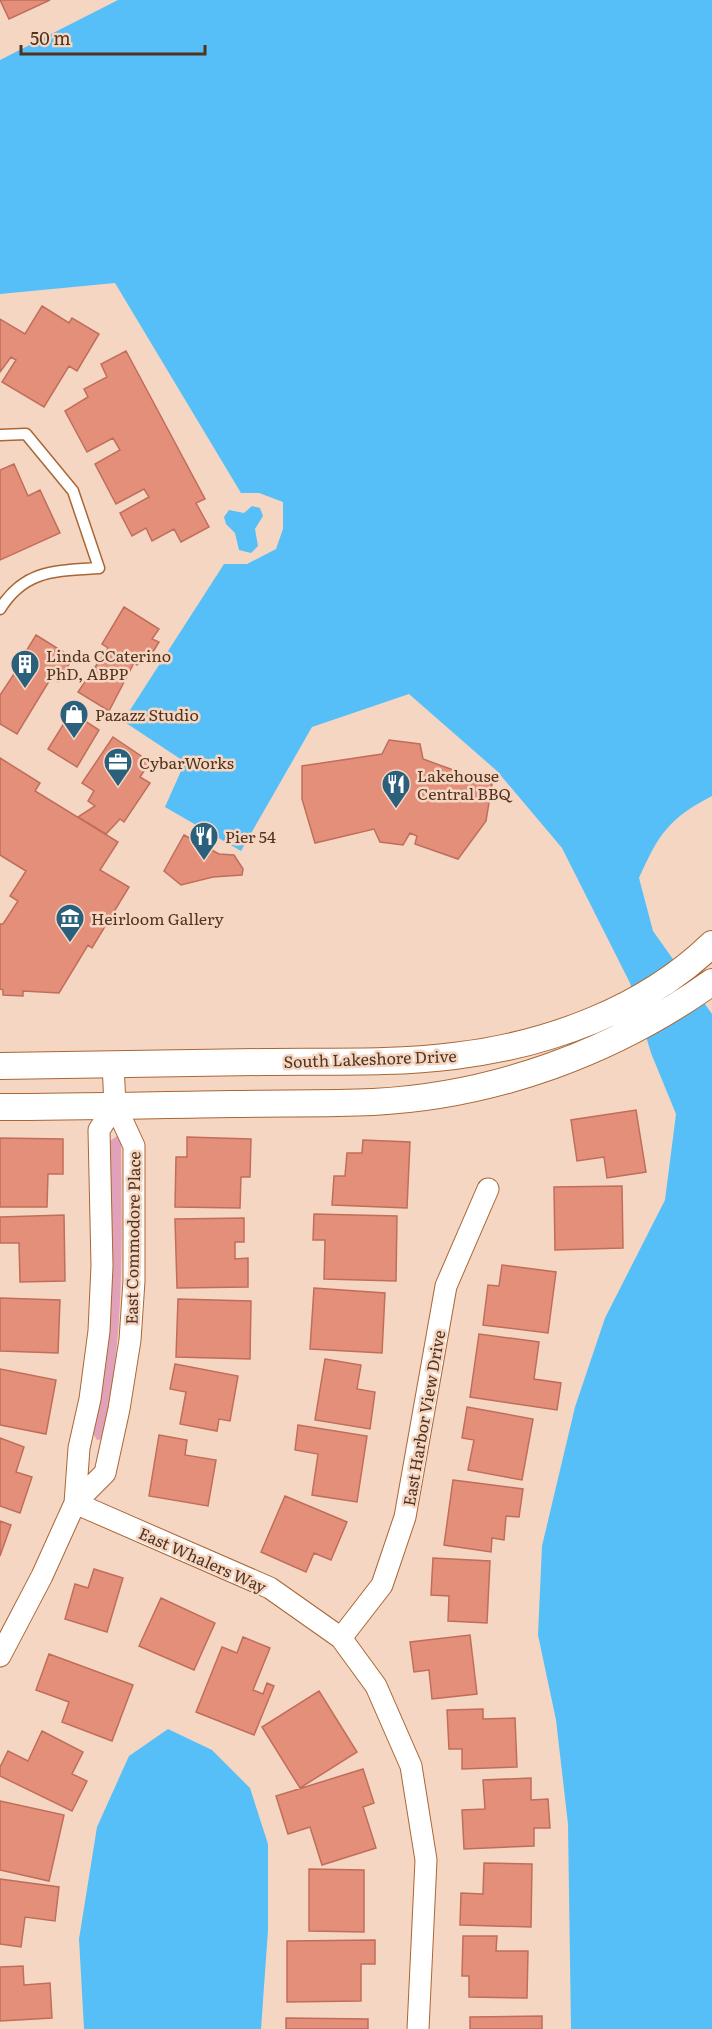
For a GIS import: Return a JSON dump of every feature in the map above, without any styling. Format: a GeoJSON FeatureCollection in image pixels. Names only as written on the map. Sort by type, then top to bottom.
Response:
{"type":"FeatureCollection","features":[{"type":"Feature","properties":{"kind":"street","name":"South Lakeshore Drive"},"geometry":{"type":"LineString","coordinates":[[0,1107],[374,1102],[477,1088],[549,1068],[626,1020],[706,949]]}},
{"type":"Feature","properties":{"kind":"street","name":"South Lakeshore Drive"},"geometry":{"type":"LineString","coordinates":[[0,1066],[378,1060],[454,1056],[497,1049],[676,1007],[712,982]]}},
{"type":"Feature","properties":{"kind":"street","name":"East Commodore Place"},"geometry":{"type":"LineString","coordinates":[[75,1503],[105,1473],[119,1409],[130,1340],[134,1281],[134,1146],[115,1106],[113,1064]]}},
{"type":"Feature","properties":{"kind":"street","name":"East Commodore Place"},"geometry":{"type":"LineString","coordinates":[[0,1656],[42,1576],[75,1503],[79,1448],[90,1399],[99,1331],[102,1266],[99,1130],[115,1106]]}},
{"type":"Feature","properties":{"kind":"street","name":"East Harbor View Drive"},"geometry":{"type":"LineString","coordinates":[[340,1638],[382,1585],[405,1517],[447,1286],[488,1189]]}},
{"type":"Feature","properties":{"kind":"street","name":"East Whalers Way"},"geometry":{"type":"LineString","coordinates":[[75,1503],[270,1588],[340,1638],[376,1686],[411,1766],[426,1860],[418,2029]]}},
{"type":"Feature","properties":{"kind":"lane"},"geometry":{"type":"LineString","coordinates":[[0,435],[26,434],[73,491],[99,568],[49,572],[12,590],[0,609]]}},
{"type":"Feature","properties":{"kind":"shaded area"},"geometry":{"type":"Polygon","coordinates":[[[117,1136],[121,1141],[121,1291],[115,1365],[102,1439],[97,1440],[93,1433],[106,1360],[109,1324],[110,1141],[117,1136]]]}},
{"type":"Feature","properties":{"kind":"water"},"geometry":{"type":"Polygon","coordinates":[[[118,0],[712,0],[712,796],[685,812],[666,829],[639,878],[653,931],[712,1014],[712,2029],[571,2029],[568,1824],[556,1720],[538,1635],[542,1546],[575,1407],[605,1318],[665,1200],[676,1114],[651,1053],[630,983],[562,848],[497,771],[409,694],[312,727],[241,851],[165,807],[185,762],[123,721],[224,564],[247,564],[276,549],[283,529],[283,502],[259,493],[241,493],[115,283],[0,294],[0,60],[118,0]]]}},
{"type":"Feature","properties":{"kind":"water"},"geometry":{"type":"Polygon","coordinates":[[[252,506],[260,508],[263,516],[255,529],[258,546],[251,553],[239,550],[235,533],[226,524],[224,517],[229,510],[244,513],[252,506]]]}},
{"type":"Feature","properties":{"kind":"water"},"geometry":{"type":"Polygon","coordinates":[[[168,1729],[212,1750],[250,1788],[268,1844],[268,1930],[261,2029],[84,2029],[79,1939],[97,1827],[129,1756],[168,1729]]]}},
{"type":"Feature","properties":{"kind":"building"},"geometry":{"type":"Polygon","coordinates":[[[0,0],[50,0],[9,19],[0,0]]]}},
{"type":"Feature","properties":{"kind":"building"},"geometry":{"type":"Polygon","coordinates":[[[42,306],[69,323],[72,318],[99,334],[77,371],[69,366],[44,407],[2,382],[16,360],[11,357],[0,372],[0,319],[25,334],[42,306]]]}},
{"type":"Feature","properties":{"kind":"building"},"geometry":{"type":"Polygon","coordinates":[[[126,351],[205,499],[196,503],[209,527],[181,542],[174,529],[152,541],[146,528],[132,536],[120,513],[149,497],[144,489],[116,504],[95,464],[120,450],[113,438],[87,452],[65,411],[88,397],[84,389],[107,377],[101,364],[126,351]]]}},
{"type":"Feature","properties":{"kind":"building"},"geometry":{"type":"Polygon","coordinates":[[[14,464],[28,496],[40,490],[60,533],[0,560],[0,470],[14,464]]]}},
{"type":"Feature","properties":{"kind":"building"},"geometry":{"type":"Polygon","coordinates":[[[124,607],[159,629],[152,639],[159,642],[148,660],[142,657],[137,665],[134,663],[109,711],[78,692],[108,648],[102,644],[124,607]]]}},
{"type":"Feature","properties":{"kind":"building","name":"Linda CCaterino PhD, ABPP"},"geometry":{"type":"Polygon","coordinates":[[[36,635],[73,658],[58,682],[51,678],[17,734],[0,724],[0,695],[24,659],[22,658],[36,635]]]}},
{"type":"Feature","properties":{"kind":"building","name":"Pazazz Studio"},"geometry":{"type":"Polygon","coordinates":[[[71,712],[99,730],[77,767],[48,749],[71,712]]]}},
{"type":"Feature","properties":{"kind":"building","name":"CybarWorks"},"geometry":{"type":"Polygon","coordinates":[[[113,737],[150,762],[140,777],[150,783],[124,822],[120,819],[106,834],[78,817],[95,806],[88,801],[94,791],[82,783],[113,737]]]}},
{"type":"Feature","properties":{"kind":"building","name":"Lakehouse Central BBQ"},"geometry":{"type":"Polygon","coordinates":[[[389,740],[420,744],[423,759],[492,784],[486,821],[458,859],[415,844],[417,836],[410,833],[403,845],[380,842],[374,829],[315,843],[302,799],[302,766],[382,754],[389,740]]]}},
{"type":"Feature","properties":{"kind":"building"},"geometry":{"type":"Polygon","coordinates":[[[0,758],[40,783],[35,791],[118,842],[100,870],[129,887],[92,948],[88,945],[59,993],[23,991],[23,996],[3,995],[3,990],[0,989],[0,924],[3,924],[18,901],[10,896],[26,871],[0,855],[0,758]]]}},
{"type":"Feature","properties":{"kind":"building","name":"Pier 54"},"geometry":{"type":"Polygon","coordinates":[[[184,835],[219,854],[234,855],[243,869],[242,875],[213,877],[181,885],[164,871],[184,835]]]}},
{"type":"Feature","properties":{"kind":"building"},"geometry":{"type":"Polygon","coordinates":[[[636,1110],[646,1172],[607,1178],[604,1157],[577,1161],[571,1120],[636,1110]]]}},
{"type":"Feature","properties":{"kind":"building"},"geometry":{"type":"Polygon","coordinates":[[[187,1137],[251,1139],[250,1177],[241,1177],[240,1208],[175,1207],[176,1157],[187,1157],[187,1137]]]}},
{"type":"Feature","properties":{"kind":"building"},"geometry":{"type":"Polygon","coordinates":[[[0,1138],[63,1139],[63,1174],[48,1174],[47,1207],[0,1207],[0,1138]]]}},
{"type":"Feature","properties":{"kind":"building"},"geometry":{"type":"Polygon","coordinates":[[[363,1140],[410,1142],[407,1208],[332,1205],[334,1176],[345,1176],[347,1153],[362,1153],[363,1140]]]}},
{"type":"Feature","properties":{"kind":"building"},"geometry":{"type":"Polygon","coordinates":[[[622,1186],[623,1248],[555,1250],[554,1187],[622,1186]]]}},
{"type":"Feature","properties":{"kind":"building"},"geometry":{"type":"Polygon","coordinates":[[[314,1214],[397,1216],[396,1281],[324,1279],[325,1240],[313,1240],[314,1214]]]}},
{"type":"Feature","properties":{"kind":"building"},"geometry":{"type":"Polygon","coordinates":[[[64,1215],[65,1281],[20,1282],[19,1243],[0,1243],[0,1217],[64,1215]]]}},
{"type":"Feature","properties":{"kind":"building"},"geometry":{"type":"Polygon","coordinates":[[[244,1218],[244,1242],[235,1242],[235,1259],[248,1258],[248,1287],[177,1288],[175,1219],[244,1218]]]}},
{"type":"Feature","properties":{"kind":"building"},"geometry":{"type":"Polygon","coordinates":[[[502,1265],[556,1272],[548,1333],[483,1325],[488,1285],[499,1286],[502,1265]]]}},
{"type":"Feature","properties":{"kind":"building"},"geometry":{"type":"Polygon","coordinates":[[[314,1288],[385,1293],[382,1353],[310,1349],[314,1288]]]}},
{"type":"Feature","properties":{"kind":"building"},"geometry":{"type":"Polygon","coordinates":[[[0,1298],[60,1300],[58,1353],[0,1351],[0,1298]]]}},
{"type":"Feature","properties":{"kind":"building"},"geometry":{"type":"Polygon","coordinates":[[[178,1299],[251,1301],[250,1359],[176,1357],[178,1299]]]}},
{"type":"Feature","properties":{"kind":"building"},"geometry":{"type":"Polygon","coordinates":[[[479,1334],[539,1342],[534,1379],[561,1383],[557,1410],[470,1397],[479,1334]]]}},
{"type":"Feature","properties":{"kind":"building"},"geometry":{"type":"Polygon","coordinates":[[[325,1359],[361,1365],[357,1389],[375,1392],[370,1429],[315,1420],[325,1359]]]}},
{"type":"Feature","properties":{"kind":"building"},"geometry":{"type":"Polygon","coordinates":[[[175,1364],[238,1376],[230,1421],[219,1419],[217,1431],[180,1424],[186,1392],[170,1389],[175,1364]]]}},
{"type":"Feature","properties":{"kind":"building"},"geometry":{"type":"Polygon","coordinates":[[[0,1369],[56,1380],[46,1434],[0,1425],[0,1369]]]}},
{"type":"Feature","properties":{"kind":"building"},"geometry":{"type":"Polygon","coordinates":[[[467,1407],[533,1419],[522,1480],[468,1470],[474,1440],[462,1438],[467,1407]]]}},
{"type":"Feature","properties":{"kind":"building"},"geometry":{"type":"Polygon","coordinates":[[[298,1425],[367,1436],[357,1502],[312,1495],[318,1454],[295,1450],[298,1425]]]}},
{"type":"Feature","properties":{"kind":"building"},"geometry":{"type":"Polygon","coordinates":[[[159,1435],[187,1440],[185,1455],[216,1460],[208,1506],[149,1496],[159,1435]]]}},
{"type":"Feature","properties":{"kind":"building"},"geometry":{"type":"Polygon","coordinates":[[[0,1438],[24,1447],[16,1472],[32,1477],[20,1513],[0,1506],[0,1438]]]}},
{"type":"Feature","properties":{"kind":"building"},"geometry":{"type":"Polygon","coordinates":[[[453,1480],[523,1489],[519,1517],[506,1516],[504,1540],[492,1538],[491,1552],[444,1545],[453,1480]]]}},
{"type":"Feature","properties":{"kind":"building"},"geometry":{"type":"Polygon","coordinates":[[[285,1496],[347,1522],[331,1560],[314,1553],[306,1572],[261,1552],[285,1496]]]}},
{"type":"Feature","properties":{"kind":"building"},"geometry":{"type":"Polygon","coordinates":[[[0,1521],[11,1525],[0,1556],[0,1521]]]}},
{"type":"Feature","properties":{"kind":"building"},"geometry":{"type":"Polygon","coordinates":[[[433,1558],[490,1561],[487,1623],[448,1621],[449,1596],[431,1595],[433,1558]]]}},
{"type":"Feature","properties":{"kind":"building"},"geometry":{"type":"Polygon","coordinates":[[[94,1569],[123,1578],[107,1632],[65,1619],[75,1584],[88,1588],[94,1569]]]}},
{"type":"Feature","properties":{"kind":"building"},"geometry":{"type":"Polygon","coordinates":[[[161,1598],[215,1623],[194,1670],[139,1646],[161,1598]]]}},
{"type":"Feature","properties":{"kind":"building"},"geometry":{"type":"Polygon","coordinates":[[[470,1635],[477,1694],[432,1699],[429,1670],[414,1672],[410,1642],[470,1635]]]}},
{"type":"Feature","properties":{"kind":"building"},"geometry":{"type":"Polygon","coordinates":[[[243,1637],[270,1648],[253,1690],[263,1694],[267,1683],[274,1686],[254,1735],[196,1712],[222,1647],[237,1653],[243,1637]]]}},
{"type":"Feature","properties":{"kind":"building"},"geometry":{"type":"Polygon","coordinates":[[[49,1654],[133,1685],[112,1741],[62,1722],[69,1702],[36,1690],[49,1654]]]}},
{"type":"Feature","properties":{"kind":"building"},"geometry":{"type":"Polygon","coordinates":[[[319,1691],[357,1752],[300,1788],[262,1727],[319,1691]]]}},
{"type":"Feature","properties":{"kind":"building"},"geometry":{"type":"Polygon","coordinates":[[[483,1709],[483,1719],[515,1718],[517,1767],[462,1769],[462,1749],[449,1749],[447,1710],[483,1709]]]}},
{"type":"Feature","properties":{"kind":"building"},"geometry":{"type":"Polygon","coordinates":[[[42,1731],[83,1752],[72,1774],[87,1781],[72,1811],[0,1776],[0,1767],[8,1751],[28,1761],[42,1731]]]}},
{"type":"Feature","properties":{"kind":"building"},"geometry":{"type":"Polygon","coordinates":[[[363,1769],[374,1803],[363,1807],[376,1848],[322,1865],[310,1827],[288,1834],[276,1796],[363,1769]]]}},
{"type":"Feature","properties":{"kind":"building"},"geometry":{"type":"Polygon","coordinates":[[[531,1778],[531,1800],[548,1799],[550,1828],[534,1828],[534,1846],[464,1849],[462,1810],[485,1809],[483,1780],[531,1778]]]}},
{"type":"Feature","properties":{"kind":"building"},"geometry":{"type":"Polygon","coordinates":[[[0,1801],[64,1815],[49,1881],[0,1870],[0,1801]]]}},
{"type":"Feature","properties":{"kind":"building"},"geometry":{"type":"Polygon","coordinates":[[[484,1863],[532,1864],[531,1927],[460,1925],[461,1893],[483,1894],[484,1863]]]}},
{"type":"Feature","properties":{"kind":"building"},"geometry":{"type":"Polygon","coordinates":[[[309,1869],[364,1870],[364,1932],[309,1931],[309,1869]]]}},
{"type":"Feature","properties":{"kind":"building"},"geometry":{"type":"Polygon","coordinates":[[[0,1879],[59,1887],[55,1921],[25,1917],[21,1947],[0,1944],[0,1879]]]}},
{"type":"Feature","properties":{"kind":"building"},"geometry":{"type":"Polygon","coordinates":[[[463,1936],[497,1936],[496,1951],[528,1951],[527,1998],[469,1997],[469,1976],[462,1976],[463,1936]]]}},
{"type":"Feature","properties":{"kind":"building"},"geometry":{"type":"Polygon","coordinates":[[[375,1940],[375,1964],[361,1964],[361,2001],[287,2002],[287,1941],[375,1940]]]}},
{"type":"Feature","properties":{"kind":"building"},"geometry":{"type":"Polygon","coordinates":[[[23,1966],[24,1985],[50,1983],[52,2018],[0,2021],[0,1967],[23,1966]]]}},
{"type":"Feature","properties":{"kind":"building"},"geometry":{"type":"Polygon","coordinates":[[[542,2016],[542,2029],[470,2029],[470,2017],[542,2016]]]}},
{"type":"Feature","properties":{"kind":"building"},"geometry":{"type":"Polygon","coordinates":[[[286,2018],[368,2019],[368,2029],[286,2029],[286,2018]]]}},
{"type":"Feature","properties":{"kind":"place","name":"Linda CCaterino PhD, ABPP"},"geometry":{"type":"Point","coordinates":[25,690]}},
{"type":"Feature","properties":{"kind":"place","name":"Pazazz Studio"},"geometry":{"type":"Point","coordinates":[74,740]}},
{"type":"Feature","properties":{"kind":"place","name":"CybarWorks"},"geometry":{"type":"Point","coordinates":[118,788]}},
{"type":"Feature","properties":{"kind":"place","name":"Lakehouse Central BBQ"},"geometry":{"type":"Point","coordinates":[396,810]}},
{"type":"Feature","properties":{"kind":"place","name":"Pier 54"},"geometry":{"type":"Point","coordinates":[204,862]}},
{"type":"Feature","properties":{"kind":"place","name":"Heirloom Gallery"},"geometry":{"type":"Point","coordinates":[70,944]}}]}
